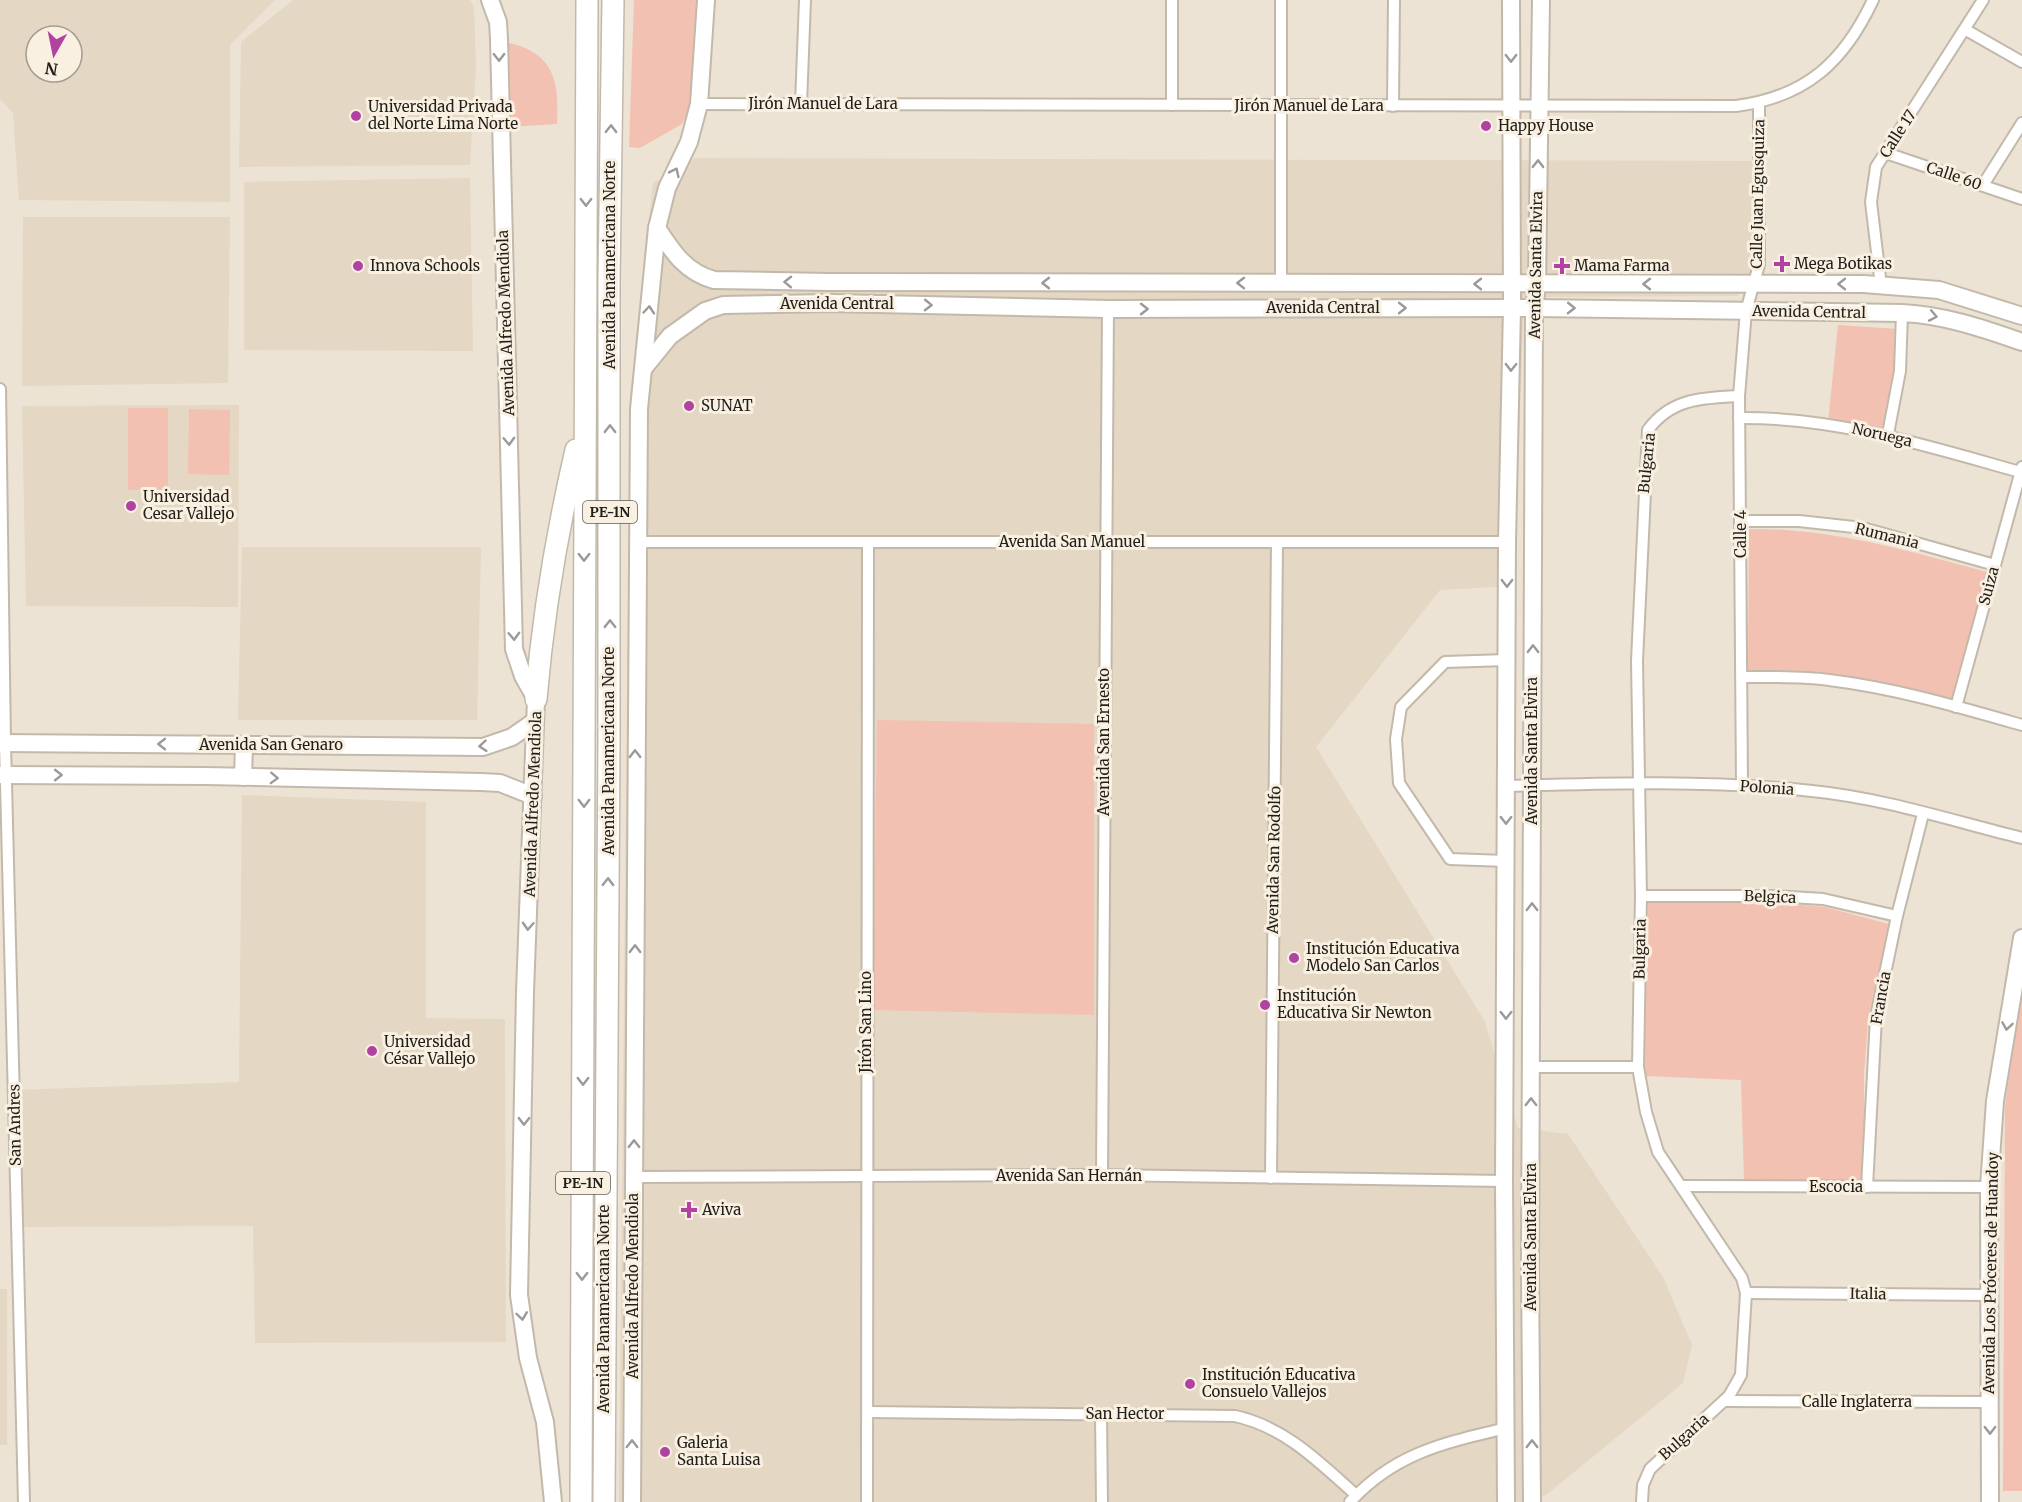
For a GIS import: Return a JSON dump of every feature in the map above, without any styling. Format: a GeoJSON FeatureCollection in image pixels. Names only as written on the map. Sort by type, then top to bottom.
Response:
{"type":"FeatureCollection","features":[{"type":"Feature","properties":{"kind":"highway"},"geometry":{"type":"LineString","coordinates":[[573,0],[586,38]]}},
{"type":"Feature","properties":{"kind":"highway","name":"Avenida Panamericana Norte"},"geometry":{"type":"LineString","coordinates":[[581,1502],[586,0]]}},
{"type":"Feature","properties":{"kind":"highway","name":"Avenida Panamericana Norte"},"geometry":{"type":"LineString","coordinates":[[604,1502],[609,280],[613,0]]}},
{"type":"Feature","properties":{"kind":"highway"},"geometry":{"type":"LineString","coordinates":[[536,699],[542,633],[563,504],[584,415]]}},
{"type":"Feature","properties":{"kind":"main road","name":"Avenida Alfredo Mendiola"},"geometry":{"type":"LineString","coordinates":[[490,0],[498,22],[499,39],[514,649],[523,676],[536,699],[519,1295],[528,1358],[545,1422],[553,1502]]}},
{"type":"Feature","properties":{"kind":"main road","name":"Avenida Alfredo Mendiola"},"geometry":{"type":"LineString","coordinates":[[632,1502],[636,542],[639,409],[657,228],[667,188],[689,142],[699,104],[706,0]]}},
{"type":"Feature","properties":{"kind":"main road","name":"Avenida Santa Elvira"},"geometry":{"type":"LineString","coordinates":[[1506,1502],[1504,1181],[1507,542],[1512,308],[1511,0]]}},
{"type":"Feature","properties":{"kind":"main road","name":"Avenida Santa Elvira"},"geometry":{"type":"LineString","coordinates":[[1532,1502],[1534,308],[1537,285],[1541,0]]}},
{"type":"Feature","properties":{"kind":"main road","name":"Avenida Central"},"geometry":{"type":"LineString","coordinates":[[657,228],[678,258],[699,276],[714,280],[1881,286],[1939,290],[2022,316]]}},
{"type":"Feature","properties":{"kind":"main road"},"geometry":{"type":"LineString","coordinates":[[829,282],[830,303]]}},
{"type":"Feature","properties":{"kind":"main road","name":"Avenida Central"},"geometry":{"type":"LineString","coordinates":[[644,368],[670,336],[705,311],[723,305],[830,303],[1108,309],[1534,308],[1902,313],[1924,314],[1967,323],[2022,342]]}},
{"type":"Feature","properties":{"kind":"main road","name":"Avenida San Genaro"},"geometry":{"type":"LineString","coordinates":[[2,743],[483,747],[506,741],[535,721]]}},
{"type":"Feature","properties":{"kind":"main road"},"geometry":{"type":"LineString","coordinates":[[243,777],[244,745]]}},
{"type":"Feature","properties":{"kind":"main road","name":"Avenida San Genaro"},"geometry":{"type":"LineString","coordinates":[[4,775],[243,777],[490,783],[517,788],[533,796]]}},
{"type":"Feature","properties":{"kind":"main road","name":"Avenida Los Próceres de Huandoy"},"geometry":{"type":"LineString","coordinates":[[1990,1502],[1989,1187],[1995,1101],[2022,939]]}},
{"type":"Feature","properties":{"kind":"main road"},"geometry":{"type":"LineString","coordinates":[[1505,1136],[1531,1137]]}},
{"type":"Feature","properties":{"kind":"street"},"geometry":{"type":"LineString","coordinates":[[801,104],[806,0]]}},
{"type":"Feature","properties":{"kind":"street"},"geometry":{"type":"LineString","coordinates":[[1172,0],[1172,105]]}},
{"type":"Feature","properties":{"kind":"street"},"geometry":{"type":"LineString","coordinates":[[1281,0],[1281,283]]}},
{"type":"Feature","properties":{"kind":"street"},"geometry":{"type":"LineString","coordinates":[[1393,106],[1394,0]]}},
{"type":"Feature","properties":{"kind":"street","name":"Jirón Manuel de Lara"},"geometry":{"type":"LineString","coordinates":[[699,104],[1710,107],[1759,103],[1791,92],[1831,64],[1859,31],[1873,0]]}},
{"type":"Feature","properties":{"kind":"street","name":"Calle 17"},"geometry":{"type":"LineString","coordinates":[[1881,286],[1871,202],[1876,167],[1966,30],[1983,0]]}},
{"type":"Feature","properties":{"kind":"street"},"geometry":{"type":"LineString","coordinates":[[1966,30],[2022,62]]}},
{"type":"Feature","properties":{"kind":"street","name":"Calle Juan Egusquiza"},"geometry":{"type":"LineString","coordinates":[[1754,284],[1759,265],[1759,103]]}},
{"type":"Feature","properties":{"kind":"street"},"geometry":{"type":"LineString","coordinates":[[1983,185],[2022,123]]}},
{"type":"Feature","properties":{"kind":"street","name":"Calle 60"},"geometry":{"type":"LineString","coordinates":[[1886,153],[2022,199]]}},
{"type":"Feature","properties":{"kind":"street","name":"Calle 4"},"geometry":{"type":"LineString","coordinates":[[1742,786],[1739,396],[1746,311],[1754,284]]}},
{"type":"Feature","properties":{"kind":"street","name":"Avenida San Ernesto"},"geometry":{"type":"LineString","coordinates":[[1102,1175],[1108,309]]}},
{"type":"Feature","properties":{"kind":"street"},"geometry":{"type":"LineString","coordinates":[[1888,435],[1900,371],[1902,313]]}},
{"type":"Feature","properties":{"kind":"street","name":"San Andres"},"geometry":{"type":"LineString","coordinates":[[0,389],[2,743],[24,1502]]}},
{"type":"Feature","properties":{"kind":"street","name":"Bulgaria"},"geometry":{"type":"LineString","coordinates":[[1642,1502],[1643,1485],[1650,1469],[1724,1401],[1741,1375],[1746,1293],[1742,1278],[1683,1186],[1658,1152],[1646,1112],[1638,1067],[1641,896],[1637,661],[1648,430],[1658,417],[1674,406],[1692,399],[1739,396]]}},
{"type":"Feature","properties":{"kind":"street","name":"Noruega"},"geometry":{"type":"LineString","coordinates":[[1739,418],[1784,417],[1824,422],[1888,435],[2021,469]]}},
{"type":"Feature","properties":{"kind":"street","name":"Suiza"},"geometry":{"type":"LineString","coordinates":[[1956,706],[2021,469]]}},
{"type":"Feature","properties":{"kind":"street","name":"Rumania"},"geometry":{"type":"LineString","coordinates":[[1741,521],[1800,521],[1863,528],[1995,565]]}},
{"type":"Feature","properties":{"kind":"street","name":"Avenida San Manuel"},"geometry":{"type":"LineString","coordinates":[[636,542],[1507,542]]}},
{"type":"Feature","properties":{"kind":"street","name":"Jirón San Lino"},"geometry":{"type":"LineString","coordinates":[[867,1502],[868,542]]}},
{"type":"Feature","properties":{"kind":"street","name":"Avenida San Rodolfo"},"geometry":{"type":"LineString","coordinates":[[1271,1178],[1277,542]]}},
{"type":"Feature","properties":{"kind":"street"},"geometry":{"type":"LineString","coordinates":[[1506,861],[1450,860],[1399,783],[1396,739],[1401,707],[1445,662],[1507,660]]}},
{"type":"Feature","properties":{"kind":"street"},"geometry":{"type":"LineString","coordinates":[[1742,677],[1828,680],[1904,693],[2022,725]]}},
{"type":"Feature","properties":{"kind":"street","name":"Polonia"},"geometry":{"type":"LineString","coordinates":[[1506,786],[1638,784],[1742,786],[1813,791],[1880,802],[2022,838]]}},
{"type":"Feature","properties":{"kind":"street","name":"Francia"},"geometry":{"type":"LineString","coordinates":[[1867,1187],[1876,1017],[1897,916],[1923,814]]}},
{"type":"Feature","properties":{"kind":"street","name":"Belgica"},"geometry":{"type":"LineString","coordinates":[[1641,896],[1772,896],[1823,899],[1897,916]]}},
{"type":"Feature","properties":{"kind":"street"},"geometry":{"type":"LineString","coordinates":[[1531,1067],[1638,1067]]}},
{"type":"Feature","properties":{"kind":"street","name":"Avenida San Hernán"},"geometry":{"type":"LineString","coordinates":[[634,1177],[1102,1175],[1504,1181]]}},
{"type":"Feature","properties":{"kind":"street","name":"Escocia"},"geometry":{"type":"LineString","coordinates":[[1683,1186],[1989,1187]]}},
{"type":"Feature","properties":{"kind":"street","name":"Italia"},"geometry":{"type":"LineString","coordinates":[[1746,1293],[1989,1295]]}},
{"type":"Feature","properties":{"kind":"street","name":"Calle Inglaterra"},"geometry":{"type":"LineString","coordinates":[[1724,1401],[1990,1402]]}},
{"type":"Feature","properties":{"kind":"street","name":"San Hector"},"geometry":{"type":"LineString","coordinates":[[868,1412],[1216,1414],[1256,1421],[1290,1439],[1353,1498]]}},
{"type":"Feature","properties":{"kind":"street"},"geometry":{"type":"LineString","coordinates":[[1101,1414],[1102,1502]]}},
{"type":"Feature","properties":{"kind":"street"},"geometry":{"type":"LineString","coordinates":[[1353,1498],[1381,1474],[1436,1445],[1506,1428]]}},
{"type":"Feature","properties":{"kind":"shaded area"},"geometry":{"type":"Polygon","coordinates":[[[0,0],[275,0],[230,45],[230,202],[19,200],[13,113],[0,99],[0,0]]]}},
{"type":"Feature","properties":{"kind":"shaded area","name":"Universidad Privada del Norte Lima Norte"},"geometry":{"type":"Polygon","coordinates":[[[293,0],[470,0],[474,7],[476,67],[470,165],[239,167],[241,42],[293,0]]]}},
{"type":"Feature","properties":{"kind":"shaded area"},"geometry":{"type":"Polygon","coordinates":[[[634,0],[698,0],[691,105],[682,124],[640,148],[629,147],[634,0]]]}},
{"type":"Feature","properties":{"kind":"shaded area"},"geometry":{"type":"Polygon","coordinates":[[[506,42],[534,53],[550,70],[557,94],[557,124],[507,127],[506,42]]]}},
{"type":"Feature","properties":{"kind":"shaded area"},"geometry":{"type":"Polygon","coordinates":[[[695,158],[1754,161],[1752,269],[1738,296],[1524,297],[1514,586],[1440,590],[1316,747],[1484,1020],[1518,1128],[1568,1134],[1663,1277],[1692,1345],[1683,1383],[1546,1495],[1526,1502],[619,1502],[630,398],[653,183],[695,158]]]}},
{"type":"Feature","properties":{"kind":"shaded area","name":"Innova Schools"},"geometry":{"type":"Polygon","coordinates":[[[470,178],[473,351],[244,350],[244,182],[470,178]]]}},
{"type":"Feature","properties":{"kind":"shaded area"},"geometry":{"type":"Polygon","coordinates":[[[23,217],[230,217],[228,383],[22,386],[23,217]]]}},
{"type":"Feature","properties":{"kind":"shaded area"},"geometry":{"type":"Polygon","coordinates":[[[1838,325],[1898,329],[1894,383],[1885,431],[1828,422],[1838,325]]]}},
{"type":"Feature","properties":{"kind":"shaded area","name":"Universidad Cesar Vallejo"},"geometry":{"type":"Polygon","coordinates":[[[239,405],[238,607],[26,606],[22,406],[239,405]]]}},
{"type":"Feature","properties":{"kind":"shaded area"},"geometry":{"type":"Polygon","coordinates":[[[128,408],[168,408],[168,490],[128,490],[128,408]]]}},
{"type":"Feature","properties":{"kind":"shaded area"},"geometry":{"type":"Polygon","coordinates":[[[189,409],[230,410],[229,475],[188,474],[189,409]]]}},
{"type":"Feature","properties":{"kind":"shaded area"},"geometry":{"type":"Polygon","coordinates":[[[1749,529],[1810,532],[1869,542],[1987,572],[1952,700],[1851,679],[1800,673],[1748,671],[1749,529]]]}},
{"type":"Feature","properties":{"kind":"shaded area"},"geometry":{"type":"Polygon","coordinates":[[[242,547],[481,547],[477,720],[238,720],[242,547]]]}},
{"type":"Feature","properties":{"kind":"shaded area"},"geometry":{"type":"Polygon","coordinates":[[[877,720],[1094,724],[1094,1015],[873,1010],[877,720]]]}},
{"type":"Feature","properties":{"kind":"shaded area","name":"Universidad César Vallejo"},"geometry":{"type":"Polygon","coordinates":[[[242,795],[426,802],[426,1018],[505,1019],[506,1342],[255,1343],[253,1226],[18,1227],[14,1090],[239,1082],[242,795]]]}},
{"type":"Feature","properties":{"kind":"shaded area"},"geometry":{"type":"Polygon","coordinates":[[[1648,902],[1771,902],[1825,907],[1889,924],[1868,1020],[1864,1075],[1864,1184],[1744,1181],[1741,1080],[1644,1076],[1648,902]]]}},
{"type":"Feature","properties":{"kind":"shaded area"},"geometry":{"type":"Polygon","coordinates":[[[2022,979],[2022,1491],[2003,1491],[2005,1106],[2022,979]]]}},
{"type":"Feature","properties":{"kind":"shaded area"},"geometry":{"type":"Polygon","coordinates":[[[0,1289],[7,1289],[7,1445],[0,1445],[0,1289]]]}},
{"type":"Feature","properties":{"kind":"place","name":"Universidad Privada del Norte Lima Norte"},"geometry":{"type":"Point","coordinates":[356,116]}},
{"type":"Feature","properties":{"kind":"place","name":"Happy House"},"geometry":{"type":"Point","coordinates":[1486,126]}},
{"type":"Feature","properties":{"kind":"place","name":"Mega Botikas"},"geometry":{"type":"Point","coordinates":[1782,264]}},
{"type":"Feature","properties":{"kind":"place","name":"Innova Schools"},"geometry":{"type":"Point","coordinates":[358,266]}},
{"type":"Feature","properties":{"kind":"place","name":"Mama Farma"},"geometry":{"type":"Point","coordinates":[1562,266]}},
{"type":"Feature","properties":{"kind":"place","name":"SUNAT"},"geometry":{"type":"Point","coordinates":[689,406]}},
{"type":"Feature","properties":{"kind":"place","name":"Universidad Cesar Vallejo"},"geometry":{"type":"Point","coordinates":[131,506]}},
{"type":"Feature","properties":{"kind":"place","name":"Institución Educativa Modelo San Carlos"},"geometry":{"type":"Point","coordinates":[1294,958]}},
{"type":"Feature","properties":{"kind":"place","name":"Institución Educativa Sir Newton"},"geometry":{"type":"Point","coordinates":[1265,1005]}},
{"type":"Feature","properties":{"kind":"place","name":"Universidad César Vallejo"},"geometry":{"type":"Point","coordinates":[372,1051]}},
{"type":"Feature","properties":{"kind":"place","name":"Aviva"},"geometry":{"type":"Point","coordinates":[689,1210]}},
{"type":"Feature","properties":{"kind":"place","name":"Institución Educativa Consuelo Vallejos"},"geometry":{"type":"Point","coordinates":[1190,1384]}},
{"type":"Feature","properties":{"kind":"place","name":"Galeria Santa Luisa"},"geometry":{"type":"Point","coordinates":[665,1452]}}]}
